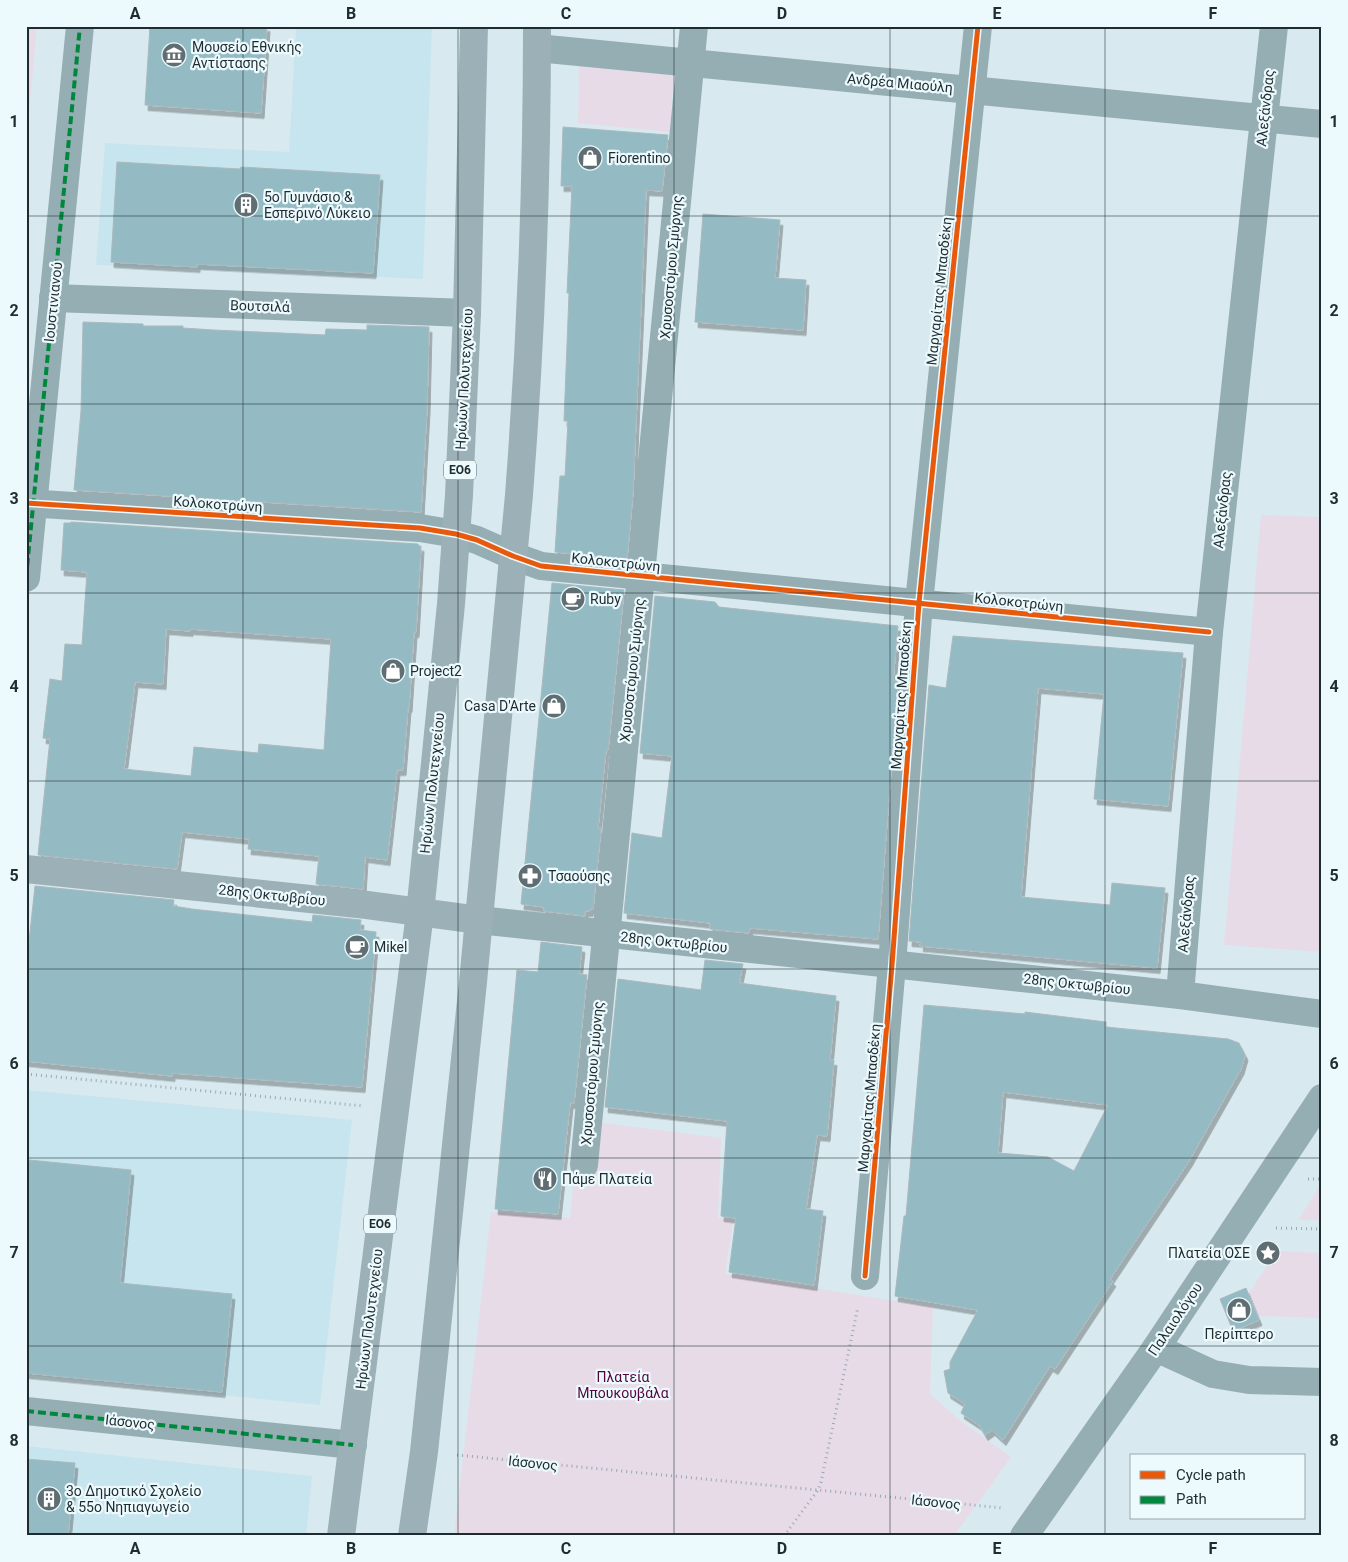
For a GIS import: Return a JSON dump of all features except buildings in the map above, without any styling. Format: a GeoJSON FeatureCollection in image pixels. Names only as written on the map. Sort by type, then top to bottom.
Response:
{"type":"FeatureCollection","features":[{"type":"Feature","properties":{"kind":"main road","name":"Ηρώων Πολυτεχνείου"},"geometry":{"type":"LineString","coordinates":[[341,1536],[420,913],[451,604],[467,313],[474,26]]}},
{"type":"Feature","properties":{"kind":"main road"},"geometry":{"type":"LineString","coordinates":[[412,1536],[424,1452],[479,920],[524,432],[531,316],[536,154],[537,37]]}},
{"type":"Feature","properties":{"kind":"main road","name":"28ης Οκτωβρίου"},"geometry":{"type":"LineString","coordinates":[[26,869],[367,905],[479,920]]}},
{"type":"Feature","properties":{"kind":"street","name":"Ιουστινιανού"},"geometry":{"type":"LineString","coordinates":[[26,578],[30,504],[80,26]]}},
{"type":"Feature","properties":{"kind":"street","name":"Χρυσοστόμου Σμύρνης"},"geometry":{"type":"LineString","coordinates":[[584,1165],[694,26]]}},
{"type":"Feature","properties":{"kind":"street","name":"Μαργαρίτας Μπασδέκη"},"geometry":{"type":"LineString","coordinates":[[865,1276],[892,965],[919,603],[978,26]]}},
{"type":"Feature","properties":{"kind":"street","name":"Αλεξάνδρας"},"geometry":{"type":"LineString","coordinates":[[1180,995],[1209,632],[1274,26]]}},
{"type":"Feature","properties":{"kind":"street","name":"Ανδρέα Μιαούλη"},"geometry":{"type":"LineString","coordinates":[[537,37],[690,64],[1322,124]]}},
{"type":"Feature","properties":{"kind":"street","name":"Βουτσιλά"},"geometry":{"type":"LineString","coordinates":[[53,298],[467,313]]}},
{"type":"Feature","properties":{"kind":"street","name":"Κολοκοτρώνη"},"geometry":{"type":"LineString","coordinates":[[30,504],[420,528],[456,534],[489,544],[513,556],[541,566],[1209,632]]}},
{"type":"Feature","properties":{"kind":"street","name":"28ης Οκτωβρίου"},"geometry":{"type":"LineString","coordinates":[[479,920],[1180,995],[1322,1014]]}},
{"type":"Feature","properties":{"kind":"street","name":"Παλαιολόγου"},"geometry":{"type":"LineString","coordinates":[[1024,1536],[1046,1524],[1156,1348],[1322,1098]]}},
{"type":"Feature","properties":{"kind":"street"},"geometry":{"type":"LineString","coordinates":[[1156,1348],[1213,1374],[1249,1380],[1322,1382]]}},
{"type":"Feature","properties":{"kind":"street","name":"Ιάσονος"},"geometry":{"type":"LineString","coordinates":[[26,1411],[353,1445]]}},
{"type":"Feature","properties":{"kind":"path"},"geometry":{"type":"LineString","coordinates":[[26,1074],[395,1109]]}},
{"type":"Feature","properties":{"kind":"path"},"geometry":{"type":"LineString","coordinates":[[1308,1179],[1322,1179]]}},
{"type":"Feature","properties":{"kind":"path"},"geometry":{"type":"LineString","coordinates":[[1276,1228],[1322,1229]]}},
{"type":"Feature","properties":{"kind":"path"},"geometry":{"type":"LineString","coordinates":[[784,1536],[818,1490],[821,1482],[865,1276]]}},
{"type":"Feature","properties":{"kind":"shaded area"},"geometry":{"type":"Polygon","coordinates":[[[296,26],[432,26],[423,279],[96,265],[105,143],[289,152],[296,26]]]}},
{"type":"Feature","properties":{"kind":"shaded area"},"geometry":{"type":"Polygon","coordinates":[[[26,1090],[352,1120],[320,1405],[26,1375],[26,1090]]]}},
{"type":"Feature","properties":{"kind":"shaded area"},"geometry":{"type":"Polygon","coordinates":[[[26,1446],[312,1476],[306,1536],[26,1536],[26,1446]]]}},
{"type":"Feature","properties":{"kind":"green space"},"geometry":{"type":"Polygon","coordinates":[[[26,26],[37,26],[26,148],[26,26]]]}},
{"type":"Feature","properties":{"kind":"green space"},"geometry":{"type":"Polygon","coordinates":[[[579,64],[674,70],[670,132],[578,123],[579,64]]]}},
{"type":"Feature","properties":{"kind":"green space"},"geometry":{"type":"Polygon","coordinates":[[[1261,515],[1322,517],[1322,952],[1224,945],[1261,515]]]}},
{"type":"Feature","properties":{"kind":"green space","name":"Πλατεία Μπουκουβάλα"},"geometry":{"type":"Polygon","coordinates":[[[596,1122],[721,1138],[718,1218],[733,1221],[725,1274],[933,1307],[930,1394],[958,1419],[1011,1457],[954,1536],[454,1536],[491,1212],[570,1218],[575,1168],[596,1122]]]}},
{"type":"Feature","properties":{"kind":"green space"},"geometry":{"type":"Polygon","coordinates":[[[1319,1187],[1322,1188],[1322,1220],[1298,1220],[1319,1187]]]}},
{"type":"Feature","properties":{"kind":"green space"},"geometry":{"type":"Polygon","coordinates":[[[1277,1251],[1322,1253],[1322,1318],[1259,1316],[1249,1293],[1277,1251]]]}},
{"type":"Feature","properties":{"kind":"marked path"},"geometry":{"type":"LineString","coordinates":[[26,578],[80,26]]}},
{"type":"Feature","properties":{"kind":"marked path"},"geometry":{"type":"LineString","coordinates":[[26,1411],[353,1445]]}},
{"type":"Feature","properties":{"kind":"cycle path"},"geometry":{"type":"LineString","coordinates":[[865,1276],[892,965],[919,603],[978,26]]}},
{"type":"Feature","properties":{"kind":"cycle path"},"geometry":{"type":"LineString","coordinates":[[26,503],[420,528],[456,534],[477,540],[541,566],[1209,632]]}},
{"type":"Feature","properties":{"kind":"place","name":"Μουσείο Εθνικής Αντίστασης"},"geometry":{"type":"Point","coordinates":[174,55]}},
{"type":"Feature","properties":{"kind":"place","name":"Fiorentino"},"geometry":{"type":"Point","coordinates":[590,158]}},
{"type":"Feature","properties":{"kind":"place","name":"5ο Γυμνάσιο & Εσπερινό Λύκειο"},"geometry":{"type":"Point","coordinates":[246,205]}},
{"type":"Feature","properties":{"kind":"place","name":"Ruby"},"geometry":{"type":"Point","coordinates":[573,599]}},
{"type":"Feature","properties":{"kind":"place","name":"Project2"},"geometry":{"type":"Point","coordinates":[393,671]}},
{"type":"Feature","properties":{"kind":"place","name":"Casa D'Arte"},"geometry":{"type":"Point","coordinates":[554,706]}},
{"type":"Feature","properties":{"kind":"place","name":"Τσαούσης"},"geometry":{"type":"Point","coordinates":[530,876]}},
{"type":"Feature","properties":{"kind":"place","name":"Mikel"},"geometry":{"type":"Point","coordinates":[357,947]}},
{"type":"Feature","properties":{"kind":"place","name":"Πάμε Πλατεία"},"geometry":{"type":"Point","coordinates":[545,1179]}},
{"type":"Feature","properties":{"kind":"place","name":"Πλατεία ΟΣΕ"},"geometry":{"type":"Point","coordinates":[1268,1253]}},
{"type":"Feature","properties":{"kind":"place","name":"Περίπτερο"},"geometry":{"type":"Point","coordinates":[1239,1310]}},
{"type":"Feature","properties":{"kind":"place","name":"3ο Δημοτικό Σχολείο & 55ο Νηπιαγωγείο"},"geometry":{"type":"Point","coordinates":[49,1499]}}]}
